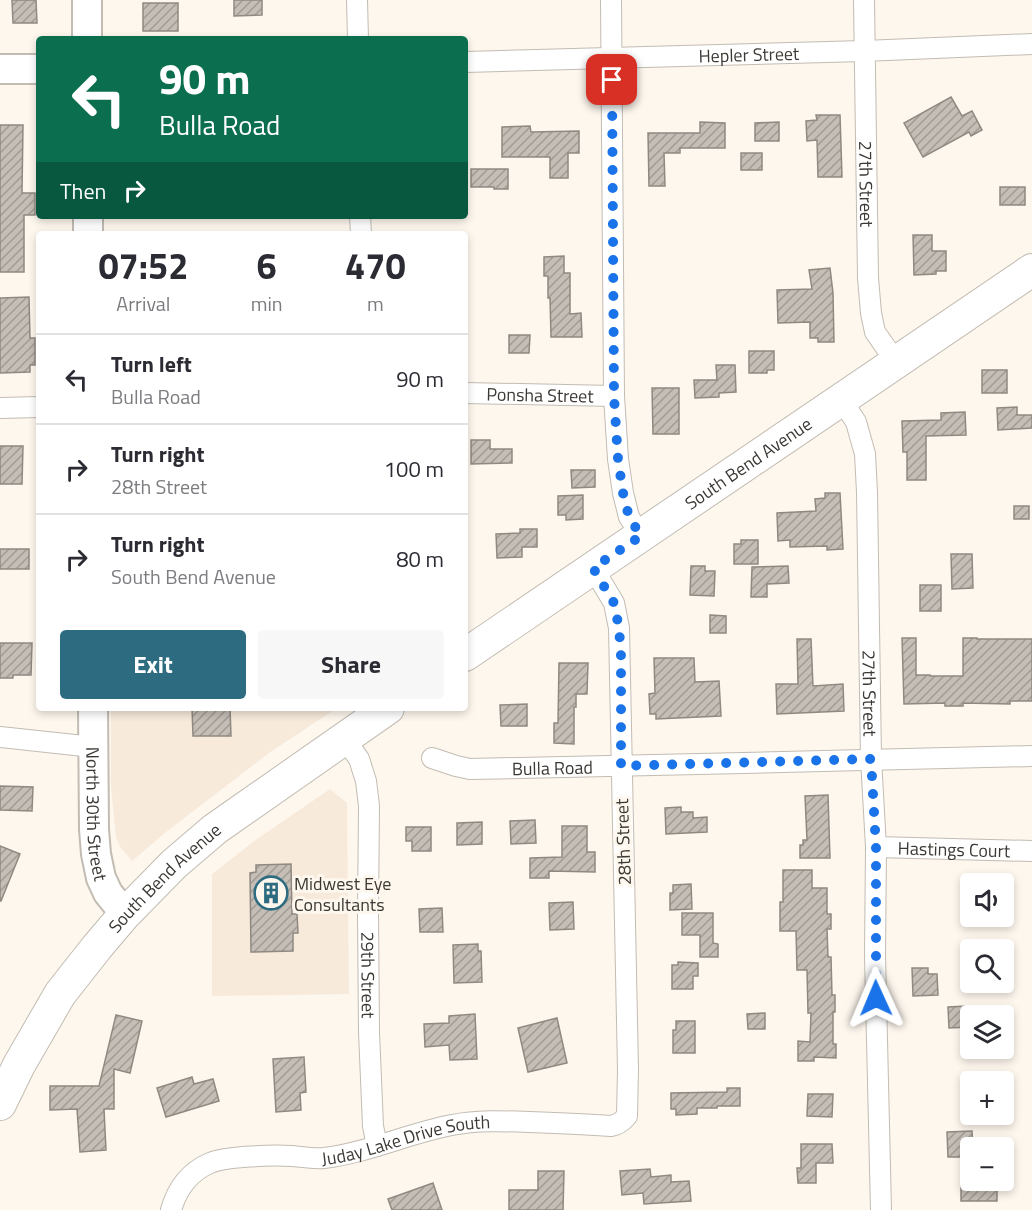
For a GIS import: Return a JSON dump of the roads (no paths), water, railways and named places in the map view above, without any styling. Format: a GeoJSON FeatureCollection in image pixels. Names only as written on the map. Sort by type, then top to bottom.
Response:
{"type":"FeatureCollection","features":[{"type":"Feature","properties":{"kind":"main road","name":"South Bend Avenue"},"geometry":{"type":"LineString","coordinates":[[468,653],[1032,270]]}},
{"type":"Feature","properties":{"kind":"main road","name":"South Bend Avenue"},"geometry":{"type":"LineString","coordinates":[[0,1104],[19,1065],[60,994],[125,914],[174,864],[214,829],[384,711]]}},
{"type":"Feature","properties":{"kind":"street"},"geometry":{"type":"LineString","coordinates":[[87,0],[87,36]]}},
{"type":"Feature","properties":{"kind":"street"},"geometry":{"type":"LineString","coordinates":[[357,0],[358,36]]}},
{"type":"Feature","properties":{"kind":"street"},"geometry":{"type":"LineString","coordinates":[[611,0],[614,396],[618,459],[623,493],[629,517],[641,536]]}},
{"type":"Feature","properties":{"kind":"street","name":"27th Street"},"geometry":{"type":"LineString","coordinates":[[864,0],[870,313],[875,332],[896,362]]}},
{"type":"Feature","properties":{"kind":"street","name":"Hepler Street"},"geometry":{"type":"LineString","coordinates":[[468,62],[1032,45]]}},
{"type":"Feature","properties":{"kind":"street"},"geometry":{"type":"LineString","coordinates":[[0,69],[36,69]]}},
{"type":"Feature","properties":{"kind":"street","name":"Ponsha Street"},"geometry":{"type":"LineString","coordinates":[[468,393],[614,396]]}},
{"type":"Feature","properties":{"kind":"street","name":"27th Street"},"geometry":{"type":"LineString","coordinates":[[842,399],[856,422],[865,454],[867,492],[871,759],[876,847],[881,1210]]}},
{"type":"Feature","properties":{"kind":"street"},"geometry":{"type":"LineString","coordinates":[[0,408],[36,407]]}},
{"type":"Feature","properties":{"kind":"street","name":"28th Street"},"geometry":{"type":"LineString","coordinates":[[593,568],[614,603],[621,656],[621,766],[628,1070],[628,1111],[623,1121]]}},
{"type":"Feature","properties":{"kind":"street","name":"North 30th Street"},"geometry":{"type":"LineString","coordinates":[[93,711],[96,854],[100,878],[108,893],[125,914]]}},
{"type":"Feature","properties":{"kind":"street"},"geometry":{"type":"LineString","coordinates":[[0,737],[93,747]]}},
{"type":"Feature","properties":{"kind":"street","name":"29th Street"},"geometry":{"type":"LineString","coordinates":[[344,738],[359,759],[366,781],[369,806],[369,1032],[372,1126],[376,1146]]}},
{"type":"Feature","properties":{"kind":"street","name":"Bulla Road"},"geometry":{"type":"LineString","coordinates":[[432,758],[470,769],[1032,756]]}},
{"type":"Feature","properties":{"kind":"street","name":"Hastings Court"},"geometry":{"type":"LineString","coordinates":[[876,847],[1032,851]]}},
{"type":"Feature","properties":{"kind":"street","name":"Juday Lake Drive South"},"geometry":{"type":"LineString","coordinates":[[171,1210],[181,1186],[191,1174],[212,1162],[231,1158],[291,1156],[321,1158],[345,1155],[452,1125],[479,1122],[506,1121],[611,1126],[623,1121]]}},
{"type":"Feature","properties":{"kind":"place","name":"Midwest Eye Consultants"},"geometry":{"type":"Point","coordinates":[271,893]}}]}
